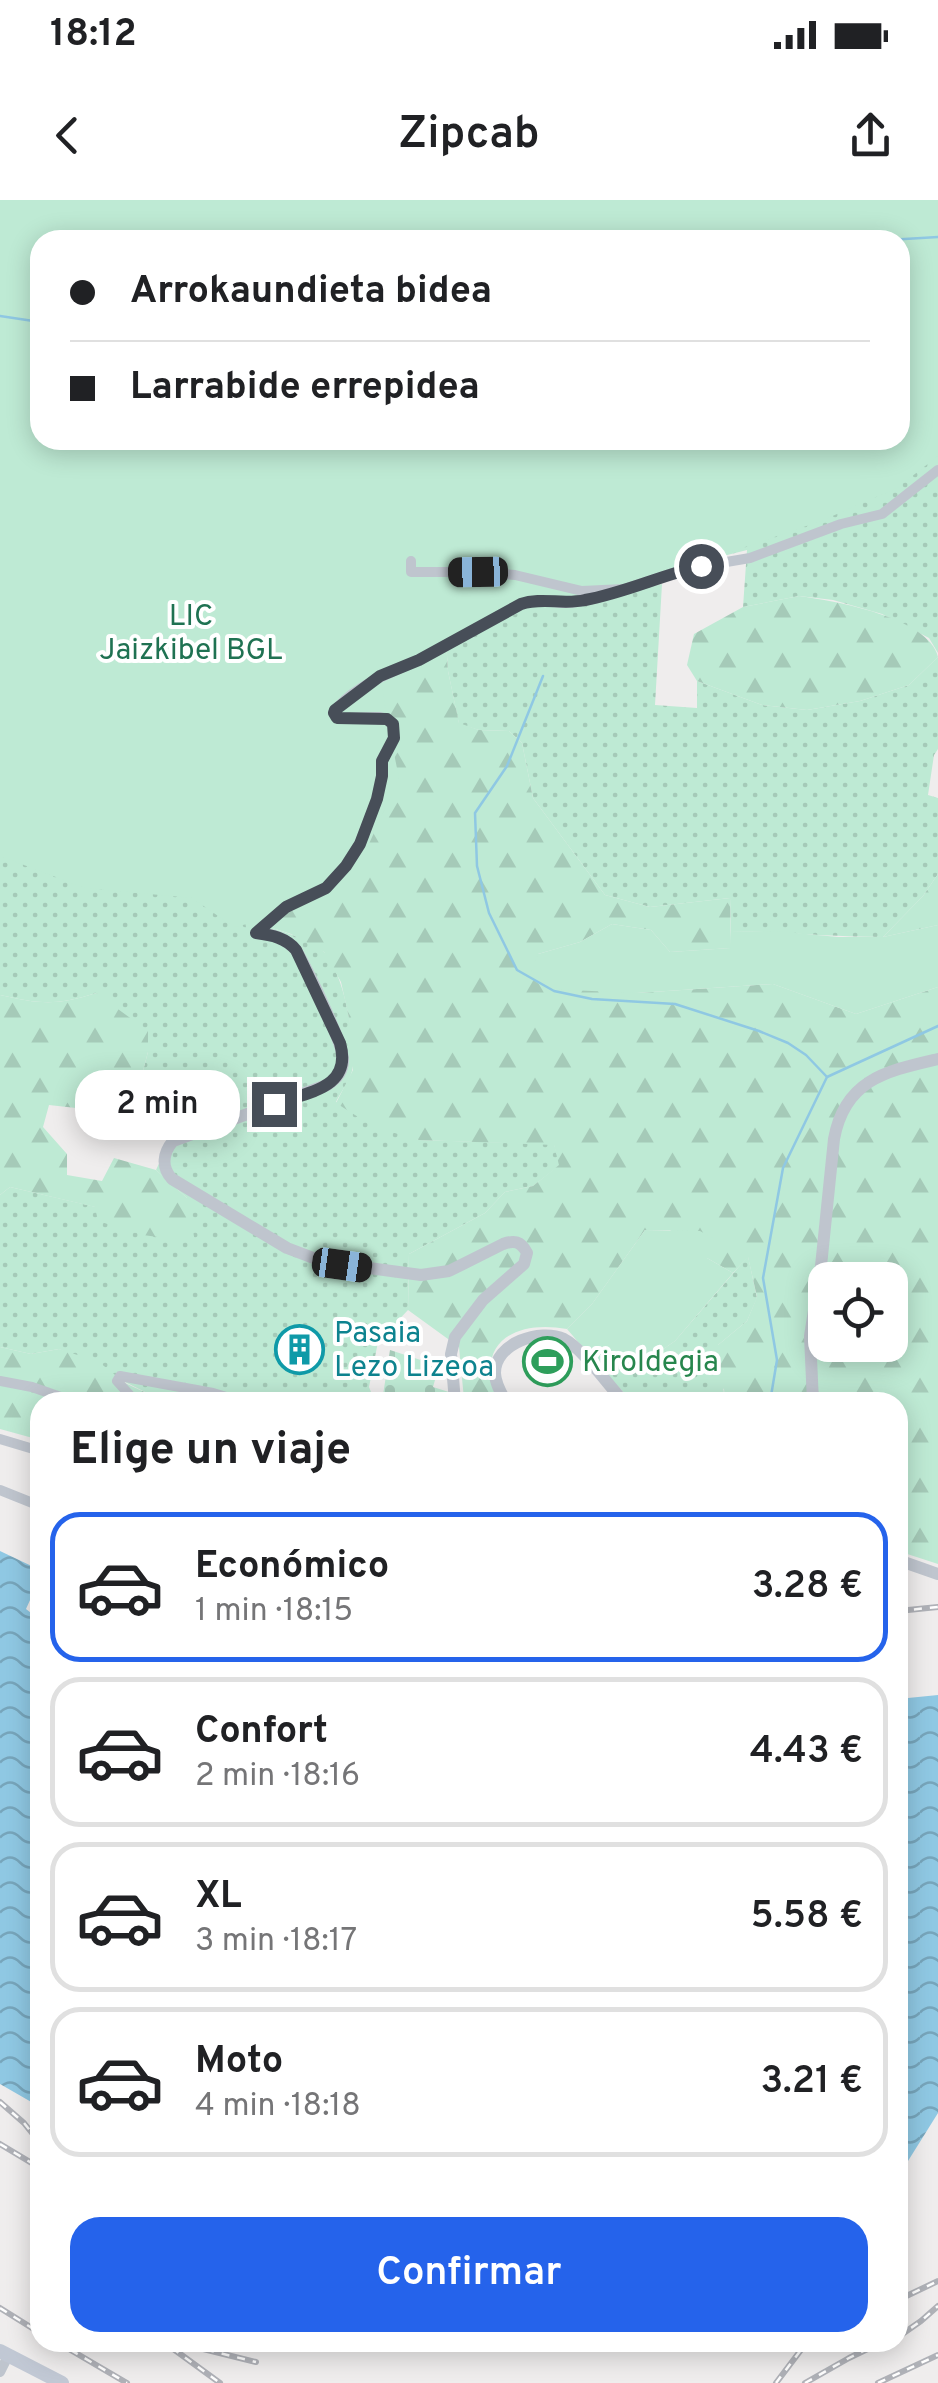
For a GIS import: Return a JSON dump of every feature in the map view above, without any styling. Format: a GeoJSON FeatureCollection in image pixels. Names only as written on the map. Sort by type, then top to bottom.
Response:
{"type":"FeatureCollection","features":[{"type":"Feature","properties":{"kind":"main road"},"geometry":{"type":"LineString","coordinates":[[2,2362],[62,2383]]}},
{"type":"Feature","properties":{"kind":"street"},"geometry":{"type":"LineString","coordinates":[[256,933],[286,907],[313,896],[336,878],[360,844],[377,799],[382,761],[394,738],[393,724],[380,718],[337,718],[334,713],[340,704],[380,676],[419,660],[521,604],[539,600],[579,602],[607,596],[685,570],[750,558],[830,528],[882,514],[938,470]]}},
{"type":"Feature","properties":{"kind":"street"},"geometry":{"type":"LineString","coordinates":[[411,562],[412,572],[514,575],[582,591],[624,589]]}},
{"type":"Feature","properties":{"kind":"street"},"geometry":{"type":"LineString","coordinates":[[256,933],[274,935],[296,950],[340,1043],[342,1068],[327,1085],[173,1141],[165,1156],[166,1172],[172,1180],[287,1248],[324,1262],[421,1276],[449,1271],[503,1244],[519,1243],[527,1253],[524,1264],[483,1300],[452,1344],[454,1392]]}},
{"type":"Feature","properties":{"kind":"street"},"geometry":{"type":"LineString","coordinates":[[811,1392],[810,1336],[838,1122],[851,1098],[872,1079],[938,1059]]}},
{"type":"Feature","properties":{"kind":"street"},"geometry":{"type":"LineString","coordinates":[[502,1392],[496,1376],[501,1355],[514,1344],[544,1335],[563,1339],[575,1347],[615,1392]]}},
{"type":"Feature","properties":{"kind":"street"},"geometry":{"type":"LineString","coordinates":[[127,1392],[117,1381],[120,1376],[208,1392]]}},
{"type":"Feature","properties":{"kind":"street"},"geometry":{"type":"LineString","coordinates":[[0,1382],[46,1392]]}},
{"type":"Feature","properties":{"kind":"street"},"geometry":{"type":"LineString","coordinates":[[0,1439],[30,1448]]}},
{"type":"Feature","properties":{"kind":"street"},"geometry":{"type":"LineString","coordinates":[[0,1490],[30,1502]]}},
{"type":"Feature","properties":{"kind":"street"},"geometry":{"type":"LineString","coordinates":[[908,1564],[938,1574]]}},
{"type":"Feature","properties":{"kind":"green space","name":"LIC Jaizkibel BGL"},"geometry":{"type":"Polygon","coordinates":[[[0,200],[938,200],[938,456],[897,488],[821,521],[606,595],[480,622],[380,672],[399,778],[368,846],[320,885],[265,920],[234,927],[192,898],[85,888],[0,856],[0,200]]]}},
{"type":"Feature","properties":{"kind":"green space"},"geometry":{"type":"Polygon","coordinates":[[[938,307],[938,653],[929,638],[882,614],[833,600],[799,596],[743,607],[747,550],[652,574],[0,700],[865,450],[910,450],[910,405],[938,307]]]}},
{"type":"Feature","properties":{"kind":"green space"},"geometry":{"type":"Polygon","coordinates":[[[662,584],[655,705],[697,708],[697,681],[762,705],[807,710],[860,701],[909,685],[938,657],[938,749],[928,795],[938,798],[938,874],[923,896],[883,937],[731,931],[730,898],[650,907],[605,895],[533,798],[522,743],[509,731],[479,730],[459,724],[446,640],[530,598],[622,593],[662,584]]]}},
{"type":"Feature","properties":{"kind":"green space"},"geometry":{"type":"Polygon","coordinates":[[[579,586],[446,640],[459,723],[479,730],[509,731],[522,743],[533,798],[605,895],[650,907],[730,898],[731,948],[670,952],[651,930],[612,924],[580,942],[538,954],[637,993],[773,984],[856,1014],[938,987],[938,1564],[908,1554],[908,1392],[724,1392],[712,1382],[718,1345],[747,1321],[757,1297],[748,1257],[733,1273],[670,1230],[645,1230],[592,1304],[567,1329],[530,1328],[503,1340],[494,1351],[491,1365],[496,1392],[463,1392],[459,1347],[408,1310],[409,1254],[485,1213],[505,1192],[533,1186],[559,1165],[554,1145],[419,1140],[374,1127],[336,1103],[353,1070],[349,1018],[341,982],[324,952],[291,934],[266,926],[246,927],[234,863],[128,894],[99,889],[0,757],[215,726],[579,586]]]}},
{"type":"Feature","properties":{"kind":"green space"},"geometry":{"type":"Polygon","coordinates":[[[799,596],[856,607],[899,621],[931,643],[938,657],[909,685],[860,701],[807,710],[762,705],[697,681],[687,665],[694,634],[743,607],[799,596]]]}},
{"type":"Feature","properties":{"kind":"green space"},"geometry":{"type":"Polygon","coordinates":[[[0,851],[234,863],[266,926],[319,948],[337,975],[350,1023],[353,1066],[336,1102],[419,1140],[554,1144],[560,1165],[533,1186],[505,1192],[485,1213],[409,1254],[408,1310],[378,1342],[371,1392],[145,1392],[59,1349],[31,1354],[0,1347],[0,1195],[10,1187],[96,1207],[187,1198],[156,1170],[173,1133],[176,1097],[139,1086],[148,1052],[96,993],[48,1002],[0,995],[0,851]]]}},
{"type":"Feature","properties":{"kind":"green space"},"geometry":{"type":"Polygon","coordinates":[[[938,874],[938,925],[883,937],[923,896],[938,874]]]}},
{"type":"Feature","properties":{"kind":"green space"},"geometry":{"type":"Polygon","coordinates":[[[612,924],[651,930],[670,952],[730,948],[731,931],[883,937],[938,925],[938,987],[856,1014],[773,984],[637,993],[546,989],[529,977],[538,954],[580,942],[612,924]]]}},
{"type":"Feature","properties":{"kind":"green space"},"geometry":{"type":"Polygon","coordinates":[[[96,993],[148,1031],[148,1052],[139,1086],[177,1096],[173,1133],[151,1135],[103,1111],[49,1105],[43,1127],[67,1154],[67,1175],[102,1181],[114,1158],[156,1170],[187,1198],[195,1242],[143,1235],[98,1221],[95,1207],[10,1187],[0,1195],[0,995],[48,1002],[96,993]]]}},
{"type":"Feature","properties":{"kind":"green space"},"geometry":{"type":"Polygon","coordinates":[[[645,1230],[700,1231],[715,1239],[707,1258],[733,1273],[675,1341],[662,1350],[603,1371],[567,1329],[592,1304],[645,1230]]]}},
{"type":"Feature","properties":{"kind":"green space"},"geometry":{"type":"Polygon","coordinates":[[[748,1256],[757,1298],[747,1321],[718,1345],[724,1392],[623,1392],[603,1371],[662,1350],[675,1341],[748,1256]]]}},
{"type":"Feature","properties":{"kind":"green space"},"geometry":{"type":"Polygon","coordinates":[[[0,1347],[31,1354],[59,1349],[99,1362],[125,1383],[144,1392],[30,1392],[30,1437],[0,1429],[0,1347]]]}},
{"type":"Feature","properties":{"kind":"green space"},"geometry":{"type":"Polygon","coordinates":[[[390,1350],[439,1366],[433,1387],[449,1392],[383,1392],[390,1350]]]}},
{"type":"Feature","properties":{"kind":"water"},"geometry":{"type":"Polygon","coordinates":[[[0,1551],[30,1565],[30,1600],[26,1609],[30,1612],[30,2101],[0,2084],[0,1551]]]}},
{"type":"Feature","properties":{"kind":"water"},"geometry":{"type":"Polygon","coordinates":[[[938,1695],[938,2113],[908,2161],[908,1698],[938,1695]]]}},
{"type":"Feature","properties":{"kind":"waterway"},"geometry":{"type":"LineString","coordinates":[[910,239],[938,237]]}},
{"type":"Feature","properties":{"kind":"waterway"},"geometry":{"type":"LineString","coordinates":[[0,316],[30,320]]}},
{"type":"Feature","properties":{"kind":"waterway"},"geometry":{"type":"LineString","coordinates":[[543,676],[507,766],[475,813],[477,866],[489,913],[517,970],[554,991],[592,999],[675,1004],[759,1031],[806,1055],[827,1077]]}},
{"type":"Feature","properties":{"kind":"waterway"},"geometry":{"type":"LineString","coordinates":[[772,1392],[777,1360],[763,1278],[783,1168],[827,1077],[938,1026]]}},
{"type":"Feature","properties":{"kind":"railway"},"geometry":{"type":"LineString","coordinates":[[908,1610],[938,1607]]}},
{"type":"Feature","properties":{"kind":"railway"},"geometry":{"type":"LineString","coordinates":[[0,2102],[30,2130]]}},
{"type":"Feature","properties":{"kind":"railway"},"geometry":{"type":"LineString","coordinates":[[0,2144],[30,2162]]}},
{"type":"Feature","properties":{"kind":"railway"},"geometry":{"type":"LineString","coordinates":[[908,2295],[938,2281]]}},
{"type":"Feature","properties":{"kind":"railway"},"geometry":{"type":"LineString","coordinates":[[908,2330],[938,2306]]}},
{"type":"Feature","properties":{"kind":"railway"},"geometry":{"type":"LineString","coordinates":[[0,2308],[30,2327]]}},
{"type":"Feature","properties":{"kind":"railway"},"geometry":{"type":"LineString","coordinates":[[74,2352],[127,2383]]}},
{"type":"Feature","properties":{"kind":"railway"},"geometry":{"type":"LineString","coordinates":[[177,2352],[220,2383]]}},
{"type":"Feature","properties":{"kind":"railway"},"geometry":{"type":"LineString","coordinates":[[216,2352],[256,2362]]}},
{"type":"Feature","properties":{"kind":"railway"},"geometry":{"type":"LineString","coordinates":[[776,2383],[799,2352]]}},
{"type":"Feature","properties":{"kind":"railway"},"geometry":{"type":"LineString","coordinates":[[805,2383],[861,2352]]}},
{"type":"Feature","properties":{"kind":"railway"},"geometry":{"type":"LineString","coordinates":[[878,2383],[938,2355]]}},
{"type":"Feature","properties":{"kind":"place","name":"Pasaia Lezo Lizeoa"},"geometry":{"type":"Point","coordinates":[299,1349]}},
{"type":"Feature","properties":{"kind":"place","name":"Kiroldegia"},"geometry":{"type":"Point","coordinates":[547,1361]}},
{"type":"Feature","properties":{"kind":"route"},"geometry":{"type":"LineString","coordinates":[[274,1104],[334,1081],[343,1059],[340,1043],[296,950],[274,935],[256,933],[286,907],[326,888],[346,866],[360,844],[377,799],[382,761],[394,738],[393,724],[387,719],[337,718],[335,710],[380,676],[419,660],[521,604],[539,600],[579,602],[701,566]]}}]}
